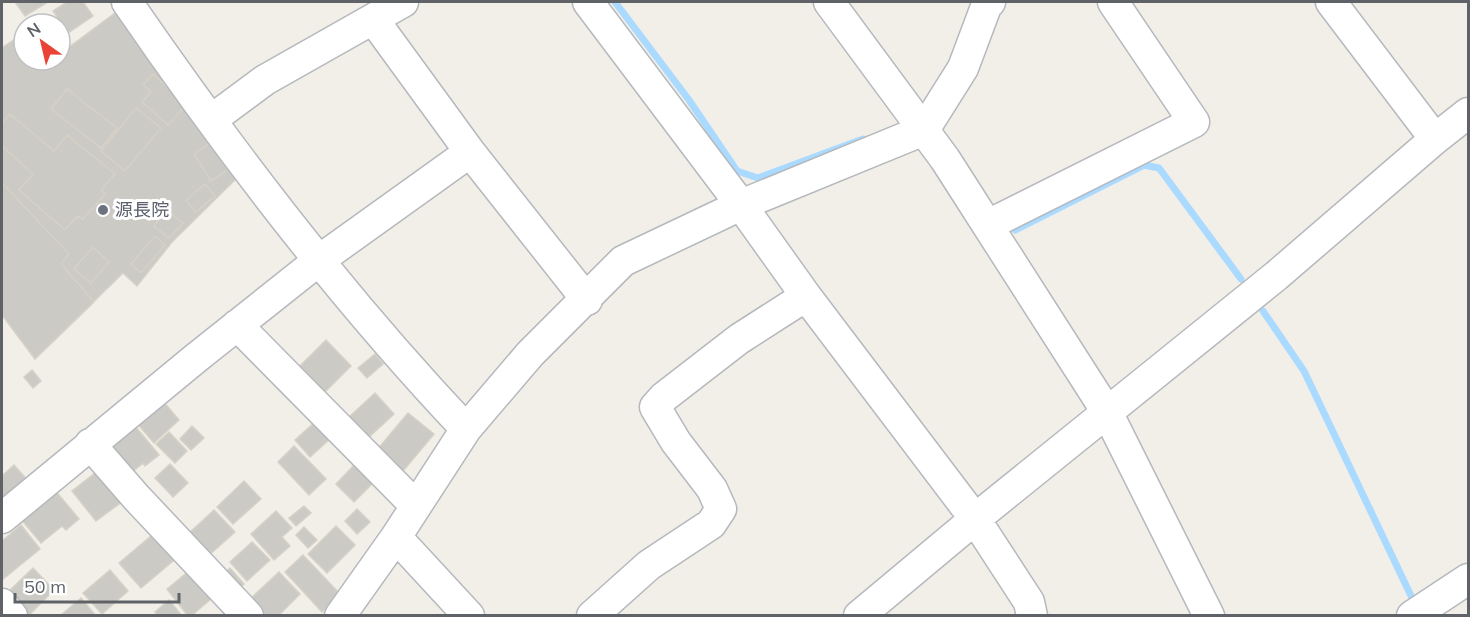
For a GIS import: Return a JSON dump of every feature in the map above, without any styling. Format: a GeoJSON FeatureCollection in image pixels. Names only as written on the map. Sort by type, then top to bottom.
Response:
{"type":"FeatureCollection","features":[{"type":"Feature","properties":{"kind":"street"},"geometry":{"type":"LineString","coordinates":[[127,2],[211,120],[318,261],[428,389],[466,429]]}},
{"type":"Feature","properties":{"kind":"street"},"geometry":{"type":"LineString","coordinates":[[211,120],[265,80],[403,2]]}},
{"type":"Feature","properties":{"kind":"street"},"geometry":{"type":"LineString","coordinates":[[588,2],[741,205],[806,297],[975,519],[1029,602],[1032,615]]}},
{"type":"Feature","properties":{"kind":"street"},"geometry":{"type":"LineString","coordinates":[[829,2],[924,130],[1107,411],[1209,615]]}},
{"type":"Feature","properties":{"kind":"street"},"geometry":{"type":"LineString","coordinates":[[340,615],[396,537],[466,429],[530,354],[587,300],[623,261],[741,205],[924,130],[963,68],[987,4],[990,2]]}},
{"type":"Feature","properties":{"kind":"street"},"geometry":{"type":"LineString","coordinates":[[988,225],[1194,122],[1113,2]]}},
{"type":"Feature","properties":{"kind":"street"},"geometry":{"type":"LineString","coordinates":[[1331,2],[1435,139]]}},
{"type":"Feature","properties":{"kind":"street"},"geometry":{"type":"LineString","coordinates":[[374,19],[470,152],[587,300]]}},
{"type":"Feature","properties":{"kind":"street"},"geometry":{"type":"LineString","coordinates":[[859,615],[1107,411],[1276,276],[1468,113]]}},
{"type":"Feature","properties":{"kind":"street"},"geometry":{"type":"LineString","coordinates":[[2,518],[90,444],[318,261],[470,152]]}},
{"type":"Feature","properties":{"kind":"street"},"geometry":{"type":"LineString","coordinates":[[592,615],[649,566],[711,524],[721,509],[712,489],[676,442],[655,407],[664,397],[739,339],[806,297]]}},
{"type":"Feature","properties":{"kind":"street"},"geometry":{"type":"LineString","coordinates":[[237,325],[416,506]]}},
{"type":"Feature","properties":{"kind":"street"},"geometry":{"type":"LineString","coordinates":[[90,444],[136,497],[248,615]]}},
{"type":"Feature","properties":{"kind":"street"},"geometry":{"type":"LineString","coordinates":[[396,537],[469,615]]}},
{"type":"Feature","properties":{"kind":"street"},"geometry":{"type":"LineString","coordinates":[[1412,615],[1468,579]]}},
{"type":"Feature","properties":{"kind":"street"},"geometry":{"type":"LineString","coordinates":[[2,604],[12,615]]}},
{"type":"Feature","properties":{"kind":"building"},"geometry":{"type":"Polygon","coordinates":[[[15,2],[48,2],[32,12],[22,12],[15,2]]]}},
{"type":"Feature","properties":{"kind":"building"},"geometry":{"type":"Polygon","coordinates":[[[67,2],[83,2],[93,16],[72,30],[72,12],[53,11],[67,2]]]}},
{"type":"Feature","properties":{"kind":"building","name":"源長院"},"geometry":{"type":"Polygon","coordinates":[[[119,10],[238,177],[172,242],[137,286],[123,273],[35,359],[2,315],[2,48],[12,41],[12,72],[72,72],[72,45],[119,10]]]}},
{"type":"Feature","properties":{"kind":"building"},"geometry":{"type":"Polygon","coordinates":[[[153,74],[186,105],[168,125],[142,102],[151,92],[143,85],[153,74]]]}},
{"type":"Feature","properties":{"kind":"building"},"geometry":{"type":"Polygon","coordinates":[[[67,89],[117,128],[101,148],[51,109],[67,89]]]}},
{"type":"Feature","properties":{"kind":"building"},"geometry":{"type":"Polygon","coordinates":[[[136,108],[161,128],[125,171],[101,151],[136,108]]]}},
{"type":"Feature","properties":{"kind":"building"},"geometry":{"type":"Polygon","coordinates":[[[10,114],[54,151],[67,135],[115,174],[101,190],[105,194],[83,219],[78,216],[65,230],[19,190],[33,174],[2,146],[2,123],[10,114]]]}},
{"type":"Feature","properties":{"kind":"building"},"geometry":{"type":"Polygon","coordinates":[[[210,143],[228,170],[211,181],[194,154],[210,143]]]}},
{"type":"Feature","properties":{"kind":"building"},"geometry":{"type":"Polygon","coordinates":[[[2,183],[69,254],[61,264],[94,302],[35,359],[2,315],[2,183]]]}},
{"type":"Feature","properties":{"kind":"building"},"geometry":{"type":"Polygon","coordinates":[[[205,184],[215,196],[196,212],[186,200],[205,184]]]}},
{"type":"Feature","properties":{"kind":"building"},"geometry":{"type":"Polygon","coordinates":[[[167,210],[183,223],[169,238],[154,226],[167,210]]]}},
{"type":"Feature","properties":{"kind":"building"},"geometry":{"type":"Polygon","coordinates":[[[155,236],[165,245],[141,273],[131,264],[155,236]]]}},
{"type":"Feature","properties":{"kind":"building"},"geometry":{"type":"Polygon","coordinates":[[[93,247],[109,262],[91,283],[74,269],[93,247]]]}},
{"type":"Feature","properties":{"kind":"building"},"geometry":{"type":"Polygon","coordinates":[[[326,340],[351,366],[325,392],[300,366],[326,340]]]}},
{"type":"Feature","properties":{"kind":"building"},"geometry":{"type":"Polygon","coordinates":[[[375,354],[383,364],[367,378],[358,368],[375,354]]]}},
{"type":"Feature","properties":{"kind":"building"},"geometry":{"type":"Polygon","coordinates":[[[32,370],[41,381],[33,388],[24,377],[32,370]]]}},
{"type":"Feature","properties":{"kind":"building"},"geometry":{"type":"Polygon","coordinates":[[[375,393],[394,414],[367,439],[348,418],[375,393]]]}},
{"type":"Feature","properties":{"kind":"building"},"geometry":{"type":"Polygon","coordinates":[[[162,400],[179,420],[154,443],[136,422],[162,400]]]}},
{"type":"Feature","properties":{"kind":"building"},"geometry":{"type":"Polygon","coordinates":[[[408,413],[434,434],[403,471],[377,450],[408,413]]]}},
{"type":"Feature","properties":{"kind":"building"},"geometry":{"type":"Polygon","coordinates":[[[315,422],[330,439],[310,457],[295,440],[315,422]]]}},
{"type":"Feature","properties":{"kind":"building"},"geometry":{"type":"Polygon","coordinates":[[[135,426],[159,455],[145,466],[143,463],[125,478],[104,451],[135,426]]]}},
{"type":"Feature","properties":{"kind":"building"},"geometry":{"type":"Polygon","coordinates":[[[192,426],[204,438],[191,450],[180,439],[192,426]]]}},
{"type":"Feature","properties":{"kind":"building"},"geometry":{"type":"Polygon","coordinates":[[[169,432],[187,451],[175,463],[156,444],[169,432]]]}},
{"type":"Feature","properties":{"kind":"building"},"geometry":{"type":"Polygon","coordinates":[[[294,446],[326,479],[309,495],[278,462],[294,446]]]}},
{"type":"Feature","properties":{"kind":"building"},"geometry":{"type":"Polygon","coordinates":[[[358,461],[376,480],[354,502],[336,484],[358,461]]]}},
{"type":"Feature","properties":{"kind":"building"},"geometry":{"type":"Polygon","coordinates":[[[170,464],[188,483],[173,497],[155,478],[170,464]]]}},
{"type":"Feature","properties":{"kind":"building"},"geometry":{"type":"Polygon","coordinates":[[[14,465],[30,483],[4,498],[2,476],[14,465]]]}},
{"type":"Feature","properties":{"kind":"building"},"geometry":{"type":"Polygon","coordinates":[[[99,470],[123,501],[96,521],[72,491],[99,470]]]}},
{"type":"Feature","properties":{"kind":"building"},"geometry":{"type":"Polygon","coordinates":[[[244,481],[261,499],[233,524],[217,507],[244,481]]]}},
{"type":"Feature","properties":{"kind":"building"},"geometry":{"type":"Polygon","coordinates":[[[54,489],[79,519],[66,530],[62,526],[41,543],[20,518],[54,489]]]}},
{"type":"Feature","properties":{"kind":"building"},"geometry":{"type":"Polygon","coordinates":[[[304,506],[311,513],[296,526],[289,518],[304,506]]]}},
{"type":"Feature","properties":{"kind":"building"},"geometry":{"type":"Polygon","coordinates":[[[357,509],[370,522],[357,534],[345,521],[357,509]]]}},
{"type":"Feature","properties":{"kind":"building"},"geometry":{"type":"Polygon","coordinates":[[[214,510],[235,532],[208,556],[188,534],[214,510]]]}},
{"type":"Feature","properties":{"kind":"building"},"geometry":{"type":"Polygon","coordinates":[[[276,511],[292,528],[282,537],[290,546],[274,560],[251,534],[276,511]]]}},
{"type":"Feature","properties":{"kind":"building"},"geometry":{"type":"Polygon","coordinates":[[[21,525],[40,549],[2,580],[2,541],[21,525]]]}},
{"type":"Feature","properties":{"kind":"building"},"geometry":{"type":"Polygon","coordinates":[[[336,526],[355,545],[327,573],[308,554],[336,526]]]}},
{"type":"Feature","properties":{"kind":"building"},"geometry":{"type":"Polygon","coordinates":[[[304,527],[317,540],[308,548],[296,535],[304,527]]]}},
{"type":"Feature","properties":{"kind":"building"},"geometry":{"type":"Polygon","coordinates":[[[158,530],[179,556],[141,588],[119,563],[158,530]]]}},
{"type":"Feature","properties":{"kind":"building"},"geometry":{"type":"Polygon","coordinates":[[[252,542],[270,560],[247,581],[230,562],[252,542]]]}},
{"type":"Feature","properties":{"kind":"building"},"geometry":{"type":"Polygon","coordinates":[[[303,555],[340,594],[322,612],[285,572],[303,555]]]}},
{"type":"Feature","properties":{"kind":"building"},"geometry":{"type":"Polygon","coordinates":[[[195,566],[218,593],[191,616],[188,616],[167,589],[195,566]]]}},
{"type":"Feature","properties":{"kind":"building"},"geometry":{"type":"Polygon","coordinates":[[[33,568],[54,590],[28,616],[23,616],[4,596],[33,568]]]}},
{"type":"Feature","properties":{"kind":"building"},"geometry":{"type":"Polygon","coordinates":[[[230,568],[244,584],[235,593],[220,577],[230,568]]]}},
{"type":"Feature","properties":{"kind":"building"},"geometry":{"type":"Polygon","coordinates":[[[110,570],[128,591],[102,614],[83,593],[110,570]]]}},
{"type":"Feature","properties":{"kind":"building"},"geometry":{"type":"Polygon","coordinates":[[[279,572],[300,594],[278,616],[261,616],[248,601],[279,572]]]}},
{"type":"Feature","properties":{"kind":"building"},"geometry":{"type":"Polygon","coordinates":[[[81,598],[96,616],[60,616],[81,598]]]}},
{"type":"Feature","properties":{"kind":"building"},"geometry":{"type":"Polygon","coordinates":[[[169,600],[182,616],[159,616],[155,612],[169,600]]]}},
{"type":"Feature","properties":{"kind":"waterway"},"geometry":{"type":"LineString","coordinates":[[615,2],[689,100],[737,171],[758,178],[863,139]]}},
{"type":"Feature","properties":{"kind":"waterway"},"geometry":{"type":"LineString","coordinates":[[1015,230],[1144,165],[1159,168],[1241,279]]}},
{"type":"Feature","properties":{"kind":"waterway"},"geometry":{"type":"LineString","coordinates":[[1263,311],[1304,371],[1413,600]]}},
{"type":"Feature","properties":{"kind":"place","name":"源長院"},"geometry":{"type":"Point","coordinates":[103,210]}}]}
